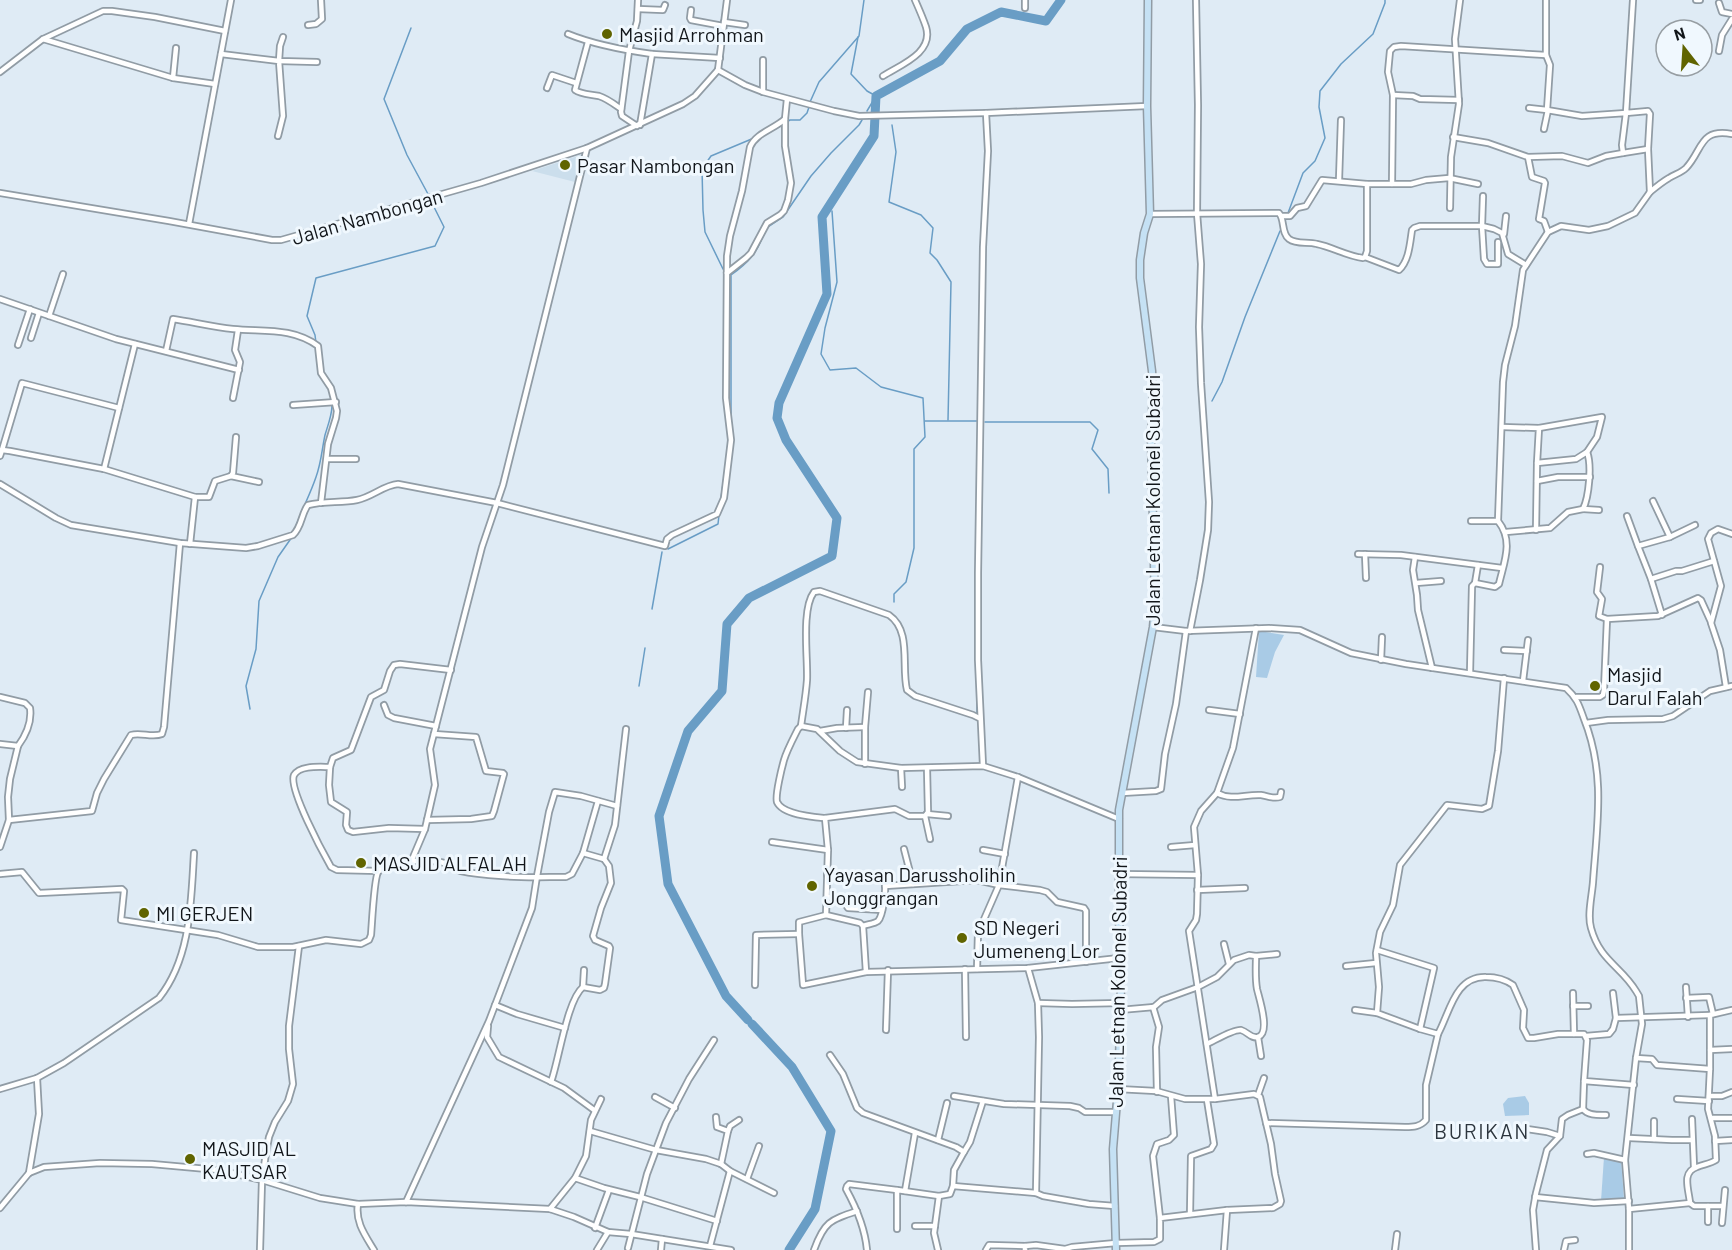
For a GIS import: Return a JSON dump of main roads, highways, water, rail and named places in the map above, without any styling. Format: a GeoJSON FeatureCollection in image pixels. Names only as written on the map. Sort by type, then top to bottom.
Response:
{"type":"FeatureCollection","features":[{"type":"Feature","properties":{"kind":"main road","name":"Jalan Letnan Kolonel Subadri"},"geometry":{"type":"LineString","coordinates":[[1116,1247],[1113,1149],[1121,1006],[1119,819],[1155,606],[1151,437],[1153,390],[1140,279],[1142,246],[1150,214],[1147,106],[1148,0]]}},
{"type":"Feature","properties":{"kind":"waterway"},"geometry":{"type":"LineString","coordinates":[[810,102],[819,82],[859,36],[864,0]]}},
{"type":"Feature","properties":{"kind":"waterway"},"geometry":{"type":"LineString","coordinates":[[748,1020],[726,996],[668,884],[659,816],[688,731],[722,691],[727,624],[749,598],[832,556],[837,518],[786,440],[777,418],[779,403],[827,294],[822,217],[874,136],[876,96],[940,61],[967,29],[1001,12],[1046,21],[1061,0]]}},
{"type":"Feature","properties":{"kind":"waterway"},"geometry":{"type":"LineString","coordinates":[[1288,213],[1303,173],[1315,161],[1325,138],[1319,107],[1320,91],[1341,64],[1373,34],[1385,0]]}},
{"type":"Feature","properties":{"kind":"waterway"},"geometry":{"type":"LineString","coordinates":[[411,28],[384,99],[407,155],[428,194]]}},
{"type":"Feature","properties":{"kind":"waterway"},"geometry":{"type":"LineString","coordinates":[[858,37],[851,74],[867,91],[876,96],[867,111]]}},
{"type":"Feature","properties":{"kind":"waterway"},"geometry":{"type":"LineString","coordinates":[[775,129],[790,120],[800,120],[809,107]]}},
{"type":"Feature","properties":{"kind":"waterway"},"geometry":{"type":"LineString","coordinates":[[768,227],[783,217],[811,176],[862,120]]}},
{"type":"Feature","properties":{"kind":"waterway"},"geometry":{"type":"LineString","coordinates":[[892,125],[896,152],[889,202],[921,215],[933,228],[930,253],[951,282],[948,420]]}},
{"type":"Feature","properties":{"kind":"waterway"},"geometry":{"type":"LineString","coordinates":[[725,270],[705,232],[702,169],[711,156],[754,138]]}},
{"type":"Feature","properties":{"kind":"waterway"},"geometry":{"type":"LineString","coordinates":[[316,343],[307,316],[316,278],[435,246],[444,227],[431,201]]}},
{"type":"Feature","properties":{"kind":"waterway"},"geometry":{"type":"LineString","coordinates":[[832,211],[837,282],[821,354],[830,370],[856,368],[881,387],[923,398],[925,437],[914,449],[914,548],[906,582],[894,594],[894,602]]}},
{"type":"Feature","properties":{"kind":"waterway"},"geometry":{"type":"LineString","coordinates":[[1212,401],[1222,382],[1245,317],[1280,231]]}},
{"type":"Feature","properties":{"kind":"waterway"},"geometry":{"type":"LineString","coordinates":[[731,419],[731,275],[751,257],[764,233]]}},
{"type":"Feature","properties":{"kind":"waterway"},"geometry":{"type":"LineString","coordinates":[[295,529],[318,472],[331,416],[332,405],[327,385]]}},
{"type":"Feature","properties":{"kind":"waterway"},"geometry":{"type":"LineString","coordinates":[[925,421],[977,421]]}},
{"type":"Feature","properties":{"kind":"waterway"},"geometry":{"type":"LineString","coordinates":[[985,422],[1090,422],[1098,430],[1092,449],[1108,469],[1109,493]]}},
{"type":"Feature","properties":{"kind":"waterway"},"geometry":{"type":"LineString","coordinates":[[721,498],[725,470]]}},
{"type":"Feature","properties":{"kind":"waterway"},"geometry":{"type":"LineString","coordinates":[[668,549],[718,524],[719,515]]}},
{"type":"Feature","properties":{"kind":"waterway"},"geometry":{"type":"LineString","coordinates":[[250,709],[246,686],[256,649],[259,601],[278,557],[292,537]]}},
{"type":"Feature","properties":{"kind":"waterway"},"geometry":{"type":"LineString","coordinates":[[652,609],[662,552]]}},
{"type":"Feature","properties":{"kind":"waterway"},"geometry":{"type":"LineString","coordinates":[[639,686],[645,648]]}},
{"type":"Feature","properties":{"kind":"waterway"},"geometry":{"type":"LineString","coordinates":[[977,688],[977,715]]}},
{"type":"Feature","properties":{"kind":"waterway"},"geometry":{"type":"LineString","coordinates":[[752,1024],[792,1067],[831,1131],[815,1209],[789,1250]]}},
{"type":"Feature","properties":{"kind":"place","name":"Masjid Arrohman"},"geometry":{"type":"Point","coordinates":[607,34]}},
{"type":"Feature","properties":{"kind":"place","name":"Pasar Nambongan"},"geometry":{"type":"Point","coordinates":[565,165]}},
{"type":"Feature","properties":{"kind":"place","name":"Masjid Darul Falah"},"geometry":{"type":"Point","coordinates":[1595,686]}},
{"type":"Feature","properties":{"kind":"place","name":"MASJID ALFALAH"},"geometry":{"type":"Point","coordinates":[361,863]}},
{"type":"Feature","properties":{"kind":"place","name":"Yayasan Darussholihin Jonggrangan"},"geometry":{"type":"Point","coordinates":[812,886]}},
{"type":"Feature","properties":{"kind":"place","name":"MI GERJEN"},"geometry":{"type":"Point","coordinates":[144,913]}},
{"type":"Feature","properties":{"kind":"place","name":"SD Negeri Jumeneng Lor"},"geometry":{"type":"Point","coordinates":[962,938]}},
{"type":"Feature","properties":{"kind":"place","name":"MASJID AL KAUTSAR"},"geometry":{"type":"Point","coordinates":[190,1159]}},
{"type":"Feature","properties":{"kind":"district","name":"BURIKAN"},"geometry":{"type":"Point","coordinates":[1482,1130]}}]}
